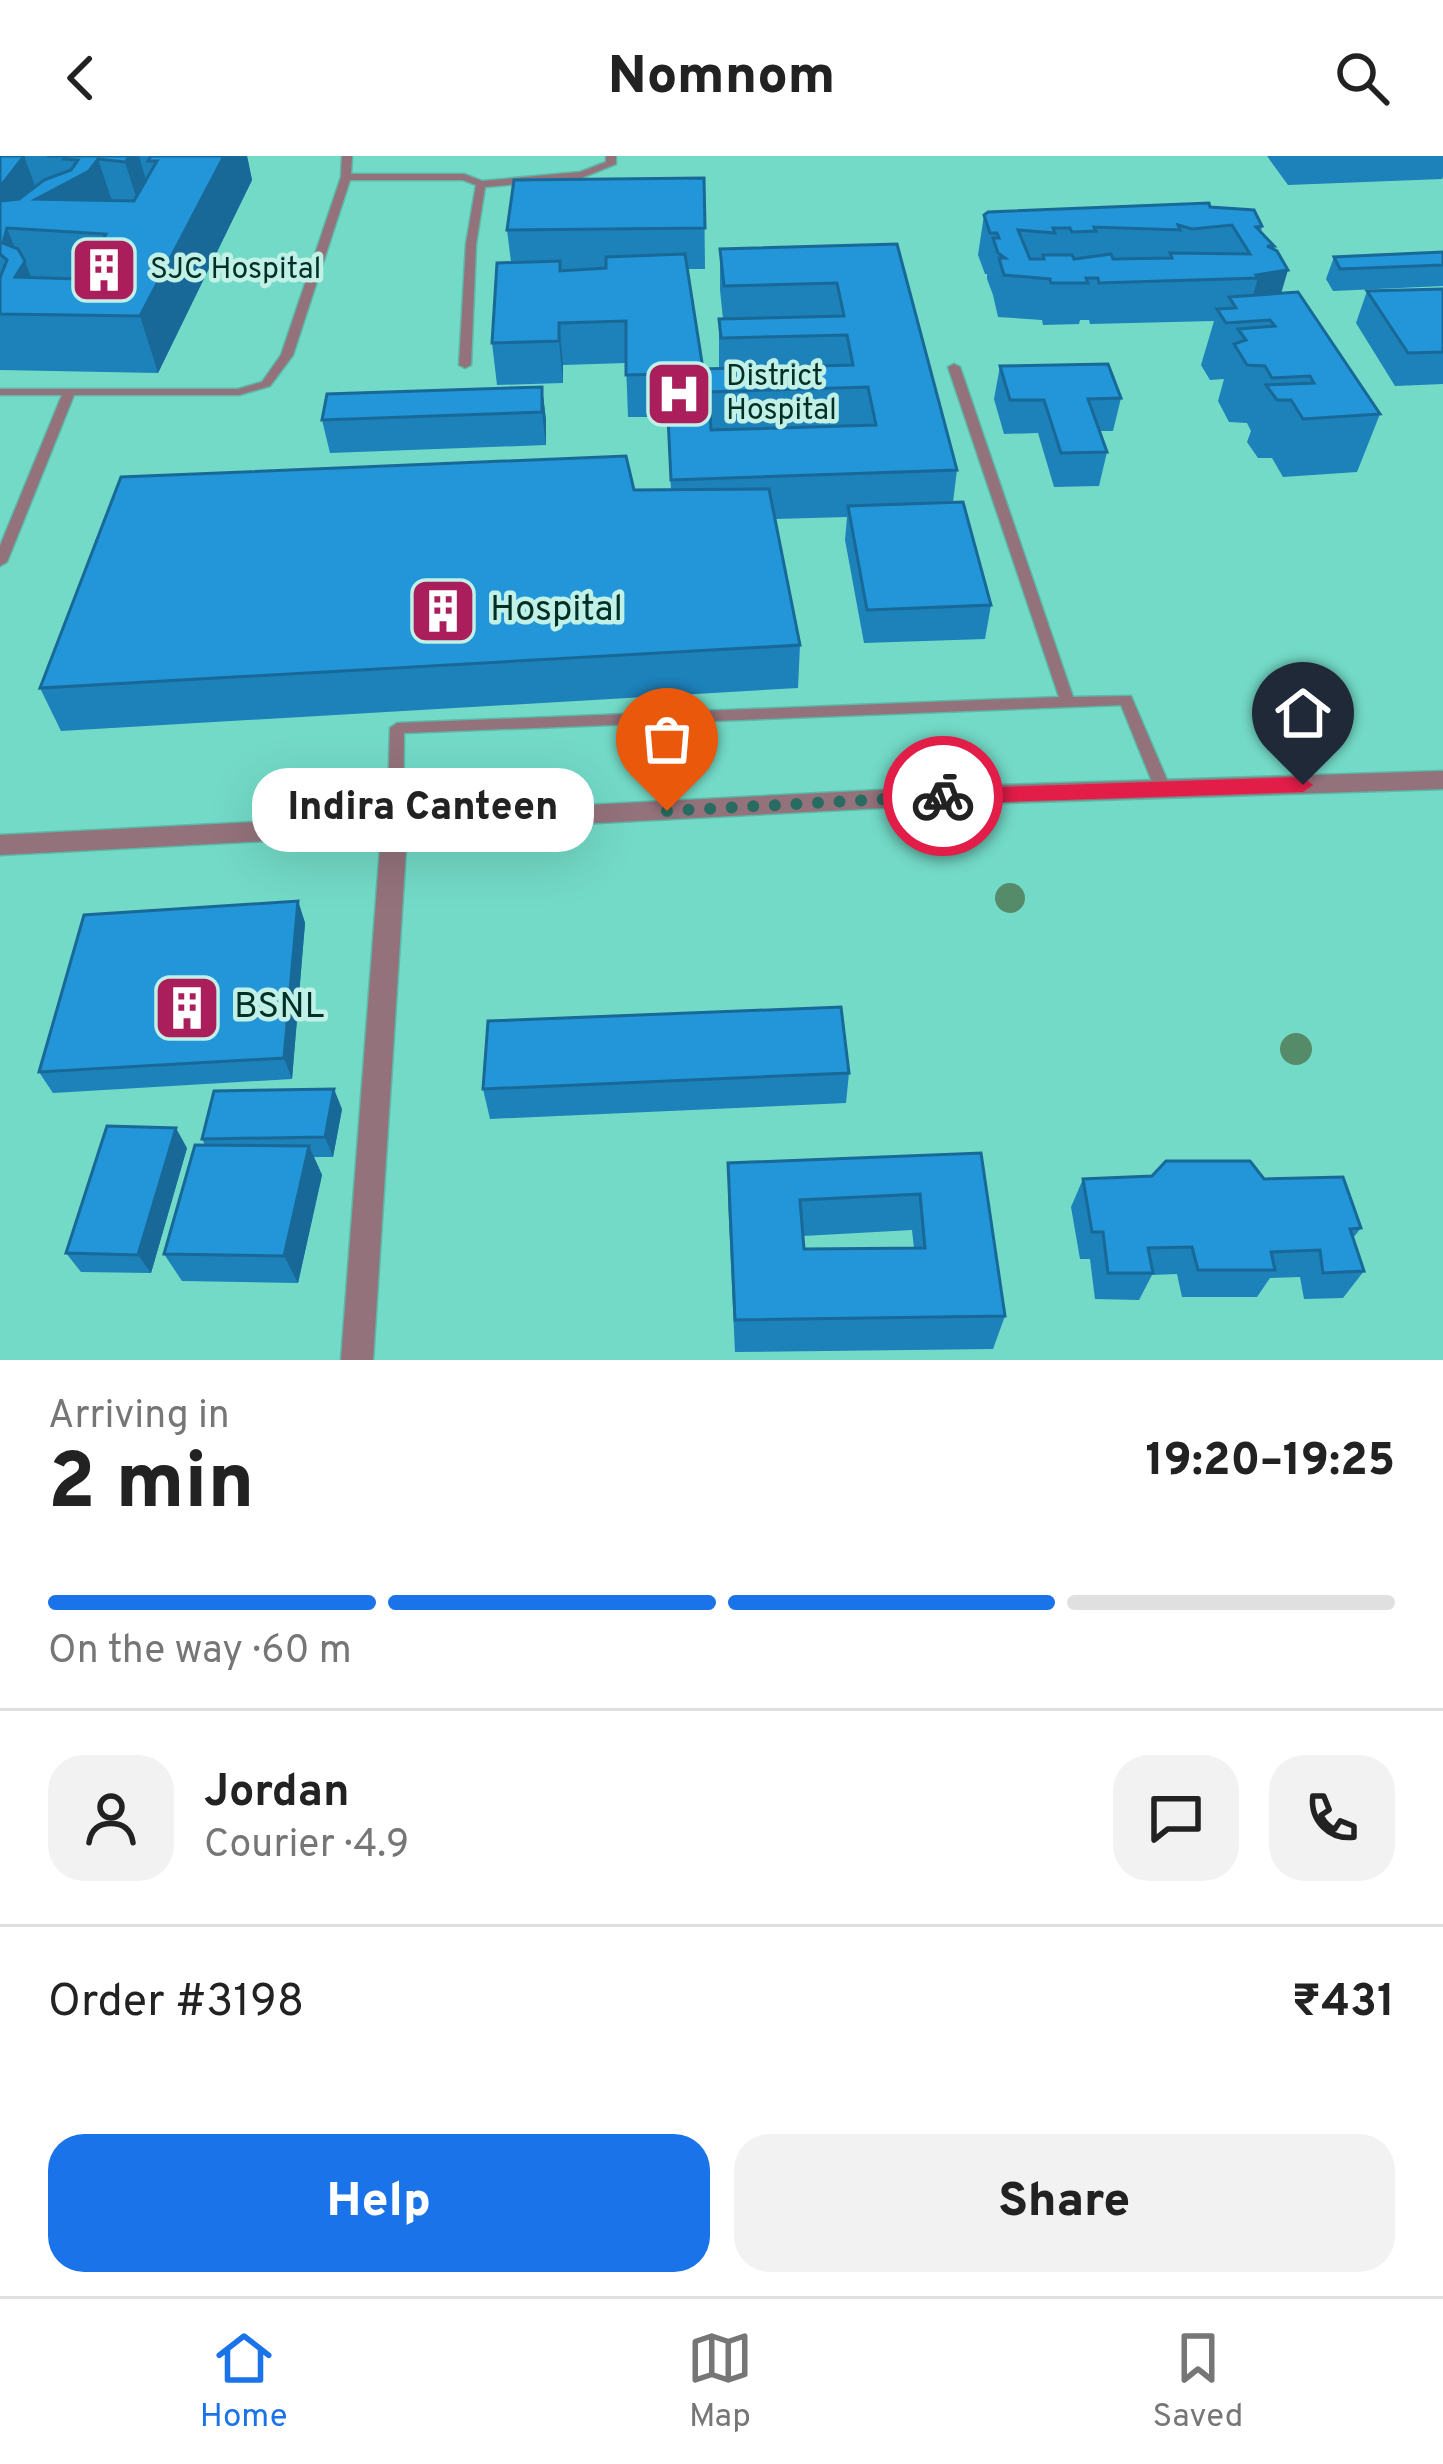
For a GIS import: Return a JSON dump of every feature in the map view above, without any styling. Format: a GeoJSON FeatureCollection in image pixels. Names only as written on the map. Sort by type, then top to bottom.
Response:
{"type":"FeatureCollection","features":[{"type":"Feature","properties":{"kind":"street"},"geometry":{"type":"LineString","coordinates":[[0,845],[1162,789],[1443,780]]}},
{"type":"Feature","properties":{"kind":"street"},"geometry":{"type":"LineString","coordinates":[[357,1360],[395,829]]}},
{"type":"Feature","properties":{"kind":"lane"},"geometry":{"type":"LineString","coordinates":[[0,392],[239,392],[274,378],[287,355],[346,177],[347,156]]}},
{"type":"Feature","properties":{"kind":"lane"},"geometry":{"type":"LineString","coordinates":[[346,177],[464,177],[482,184],[581,176],[611,164],[611,156]]}},
{"type":"Feature","properties":{"kind":"lane"},"geometry":{"type":"LineString","coordinates":[[465,365],[471,244],[482,184]]}},
{"type":"Feature","properties":{"kind":"lane"},"geometry":{"type":"LineString","coordinates":[[954,367],[1068,702]]}},
{"type":"Feature","properties":{"kind":"lane"},"geometry":{"type":"LineString","coordinates":[[0,562],[68,395]]}},
{"type":"Feature","properties":{"kind":"lane"},"geometry":{"type":"LineString","coordinates":[[395,829],[398,728],[1126,700],[1162,789]]}},
{"type":"Feature","properties":{"kind":"building"},"geometry":{"type":"Polygon","coordinates":[[[0,156],[24,156],[0,187],[0,156]]]}},
{"type":"Feature","properties":{"kind":"building"},"geometry":{"type":"Polygon","coordinates":[[[130,156],[125,162],[98,159],[89,171],[36,199],[134,201],[157,161],[148,161],[151,156],[224,156],[140,316],[0,314],[0,278],[7,260],[0,254],[0,201],[19,199],[44,180],[71,170],[78,160],[64,159],[130,156]],[[7,228],[3,243],[18,249],[25,261],[15,277],[80,279],[106,234],[7,228]]]}},
{"type":"Feature","properties":{"kind":"building"},"geometry":{"type":"Polygon","coordinates":[[[704,178],[705,228],[507,230],[514,180],[704,178]]]}},
{"type":"Feature","properties":{"kind":"building"},"geometry":{"type":"Polygon","coordinates":[[[1209,203],[1210,207],[1254,210],[1262,226],[1256,227],[1288,270],[1256,275],[1258,278],[1099,283],[1098,278],[1086,278],[1088,283],[1051,283],[1050,279],[1004,275],[999,258],[1005,258],[993,238],[999,238],[997,233],[990,233],[984,215],[1209,203]],[[1178,225],[1180,230],[1018,230],[1030,259],[1044,259],[1043,255],[1072,255],[1074,259],[1111,254],[1113,259],[1172,258],[1170,253],[1250,254],[1232,225],[1192,229],[1178,225]]]}},
{"type":"Feature","properties":{"kind":"building"},"geometry":{"type":"Polygon","coordinates":[[[897,244],[957,470],[671,480],[666,374],[626,375],[626,321],[559,323],[559,341],[492,343],[497,263],[560,261],[560,271],[606,268],[606,257],[685,254],[703,369],[853,365],[847,335],[721,338],[719,319],[844,316],[837,283],[724,286],[720,249],[897,244]],[[868,387],[709,392],[711,430],[876,425],[868,387]]]}},
{"type":"Feature","properties":{"kind":"building"},"geometry":{"type":"Polygon","coordinates":[[[1443,252],[1443,265],[1340,269],[1334,257],[1443,252]]]}},
{"type":"Feature","properties":{"kind":"building"},"geometry":{"type":"Polygon","coordinates":[[[1443,289],[1443,352],[1408,353],[1367,291],[1443,289]]]}},
{"type":"Feature","properties":{"kind":"building"},"geometry":{"type":"Polygon","coordinates":[[[1298,292],[1380,414],[1303,419],[1291,400],[1277,400],[1266,385],[1314,383],[1310,376],[1272,378],[1265,366],[1247,365],[1234,344],[1246,340],[1238,329],[1275,326],[1270,320],[1226,323],[1217,309],[1236,308],[1229,297],[1298,292]]]}},
{"type":"Feature","properties":{"kind":"building"},"geometry":{"type":"Polygon","coordinates":[[[1108,364],[1121,398],[1088,399],[1107,452],[1061,453],[1044,400],[1010,400],[1000,366],[1108,364]]]}},
{"type":"Feature","properties":{"kind":"building"},"geometry":{"type":"Polygon","coordinates":[[[542,387],[542,412],[322,420],[327,394],[542,387]]]}},
{"type":"Feature","properties":{"kind":"building","name":"Hospital"},"geometry":{"type":"Polygon","coordinates":[[[626,456],[634,490],[769,489],[800,645],[40,688],[121,477],[626,456]]]}},
{"type":"Feature","properties":{"kind":"building"},"geometry":{"type":"Polygon","coordinates":[[[963,502],[991,605],[867,610],[848,506],[963,502]]]}},
{"type":"Feature","properties":{"kind":"building","name":"BSNL"},"geometry":{"type":"Polygon","coordinates":[[[298,901],[284,1058],[39,1072],[84,915],[298,901]]]}},
{"type":"Feature","properties":{"kind":"building"},"geometry":{"type":"Polygon","coordinates":[[[841,1007],[849,1073],[483,1089],[488,1021],[841,1007]]]}},
{"type":"Feature","properties":{"kind":"building"},"geometry":{"type":"Polygon","coordinates":[[[334,1089],[325,1137],[202,1139],[214,1091],[334,1089]]]}},
{"type":"Feature","properties":{"kind":"building"},"geometry":{"type":"Polygon","coordinates":[[[107,1126],[176,1128],[138,1255],[66,1253],[107,1126]]]}},
{"type":"Feature","properties":{"kind":"building"},"geometry":{"type":"Polygon","coordinates":[[[195,1145],[309,1146],[284,1256],[164,1254],[195,1145]]]}},
{"type":"Feature","properties":{"kind":"building"},"geometry":{"type":"Polygon","coordinates":[[[981,1153],[1005,1316],[735,1320],[728,1163],[981,1153]],[[920,1194],[800,1200],[804,1249],[925,1248],[920,1194]]]}},
{"type":"Feature","properties":{"kind":"building"},"geometry":{"type":"Polygon","coordinates":[[[1166,1161],[1250,1161],[1264,1179],[1343,1177],[1361,1228],[1350,1229],[1364,1271],[1323,1273],[1320,1250],[1271,1252],[1275,1270],[1198,1270],[1192,1247],[1148,1248],[1153,1273],[1108,1273],[1103,1232],[1092,1232],[1083,1179],[1152,1176],[1166,1161]]]}},
{"type":"Feature","properties":{"kind":"way so far"},"geometry":{"type":"LineString","coordinates":[[667,811],[943,796]]}},
{"type":"Feature","properties":{"kind":"place","name":"SJC Hospital"},"geometry":{"type":"Point","coordinates":[104,270]}},
{"type":"Feature","properties":{"kind":"place","name":"District Hospital"},"geometry":{"type":"Point","coordinates":[679,394]}},
{"type":"Feature","properties":{"kind":"place","name":"Hospital"},"geometry":{"type":"Point","coordinates":[443,611]}},
{"type":"Feature","properties":{"kind":"place","name":"Indira Canteen"},"geometry":{"type":"Point","coordinates":[667,811]}},
{"type":"Feature","properties":{"kind":"place","name":"BSNL"},"geometry":{"type":"Point","coordinates":[187,1008]}},
{"type":"Feature","properties":{"kind":"route"},"geometry":{"type":"LineString","coordinates":[[943,796],[1303,785]]}}]}
